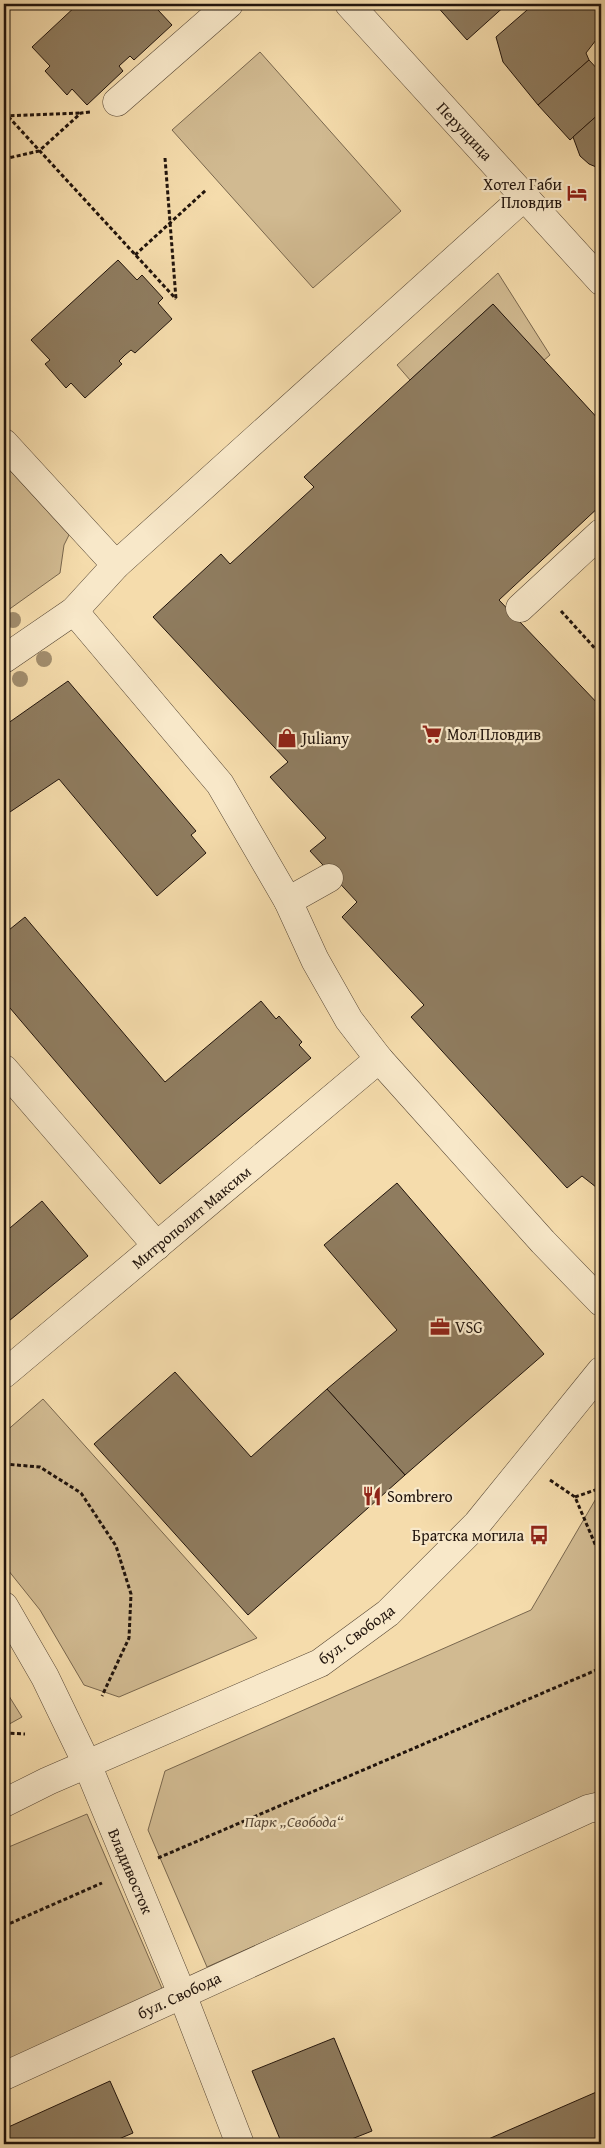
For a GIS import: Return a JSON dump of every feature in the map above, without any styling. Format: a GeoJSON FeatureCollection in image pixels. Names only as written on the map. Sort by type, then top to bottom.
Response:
{"type":"FeatureCollection","features":[{"type":"Feature","properties":{"kind":"street","name":"Перущица"},"geometry":{"type":"LineString","coordinates":[[349,4],[601,281]]}},
{"type":"Feature","properties":{"kind":"street"},"geometry":{"type":"LineString","coordinates":[[117,102],[213,9]]}},
{"type":"Feature","properties":{"kind":"street"},"geometry":{"type":"LineString","coordinates":[[4,659],[74,611],[116,565],[525,196]]}},
{"type":"Feature","properties":{"kind":"street"},"geometry":{"type":"LineString","coordinates":[[4,443],[116,565]]}},
{"type":"Feature","properties":{"kind":"street"},"geometry":{"type":"LineString","coordinates":[[520,608],[601,533]]}},
{"type":"Feature","properties":{"kind":"street"},"geometry":{"type":"LineString","coordinates":[[74,611],[220,784],[288,901],[315,960],[349,1020],[379,1059],[543,1242],[601,1302]]}},
{"type":"Feature","properties":{"kind":"street"},"geometry":{"type":"LineString","coordinates":[[288,901],[329,878]]}},
{"type":"Feature","properties":{"kind":"street","name":"Митрополит Максим"},"geometry":{"type":"LineString","coordinates":[[4,1374],[379,1059]]}},
{"type":"Feature","properties":{"kind":"street"},"geometry":{"type":"LineString","coordinates":[[4,1068],[157,1246]]}},
{"type":"Feature","properties":{"kind":"street","name":"бул. Свобода"},"geometry":{"type":"LineString","coordinates":[[4,1804],[87,1764],[320,1663],[388,1613],[477,1524],[601,1371]]}},
{"type":"Feature","properties":{"kind":"street","name":"Владивосток"},"geometry":{"type":"LineString","coordinates":[[4,1606],[45,1677],[87,1764],[182,1994],[234,2143]]}},
{"type":"Feature","properties":{"kind":"street","name":"бул. Свобода"},"geometry":{"type":"LineString","coordinates":[[4,2076],[588,1809],[601,1806]]}},
{"type":"Feature","properties":{"kind":"path"},"geometry":{"type":"LineString","coordinates":[[6,116],[100,111],[117,102]]}},
{"type":"Feature","properties":{"kind":"path"},"geometry":{"type":"LineString","coordinates":[[4,112],[176,299],[165,158]]}},
{"type":"Feature","properties":{"kind":"path"},"geometry":{"type":"LineString","coordinates":[[4,159],[39,151],[81,113]]}},
{"type":"Feature","properties":{"kind":"path"},"geometry":{"type":"LineString","coordinates":[[134,255],[206,190]]}},
{"type":"Feature","properties":{"kind":"path"},"geometry":{"type":"LineString","coordinates":[[557,607],[601,655]]}},
{"type":"Feature","properties":{"kind":"path"},"geometry":{"type":"LineString","coordinates":[[4,1464],[40,1467],[81,1493],[116,1546],[131,1594],[129,1638],[102,1696]]}},
{"type":"Feature","properties":{"kind":"path"},"geometry":{"type":"LineString","coordinates":[[601,1488],[575,1497],[601,1558]]}},
{"type":"Feature","properties":{"kind":"path"},"geometry":{"type":"LineString","coordinates":[[4,1926],[601,1668]]}},
{"type":"Feature","properties":{"kind":"path"},"geometry":{"type":"LineString","coordinates":[[4,1733],[25,1734]]}},
{"type":"Feature","properties":{"kind":"green space"},"geometry":{"type":"Polygon","coordinates":[[[260,52],[401,211],[313,288],[172,130],[260,52]]]}},
{"type":"Feature","properties":{"kind":"green space"},"geometry":{"type":"Polygon","coordinates":[[[498,273],[550,355],[543,361],[493,304],[410,380],[397,365],[498,273]]]}},
{"type":"Feature","properties":{"kind":"green space"},"geometry":{"type":"Polygon","coordinates":[[[4,464],[69,535],[64,545],[60,573],[4,613],[4,464]]]}},
{"type":"Feature","properties":{"kind":"green space"},"geometry":{"type":"Polygon","coordinates":[[[43,1399],[257,1638],[119,1697],[84,1685],[40,1610],[4,1565],[4,1433],[43,1399]]]}},
{"type":"Feature","properties":{"kind":"green space","name":"Парк „Свобода“"},"geometry":{"type":"Polygon","coordinates":[[[601,1490],[601,1792],[207,1967],[148,1830],[165,1771],[531,1610],[601,1490]]]}},
{"type":"Feature","properties":{"kind":"green space"},"geometry":{"type":"Polygon","coordinates":[[[4,1688],[22,1717],[4,1727],[4,1688]]]}},
{"type":"Feature","properties":{"kind":"green space"},"geometry":{"type":"Polygon","coordinates":[[[87,1814],[164,1993],[4,2064],[4,1849],[87,1814]]]}},
{"type":"Feature","properties":{"kind":"building"},"geometry":{"type":"Polygon","coordinates":[[[78,4],[162,4],[163,6],[158,10],[172,25],[134,60],[130,56],[119,66],[123,71],[87,105],[72,89],[67,95],[45,71],[50,66],[32,47],[78,4]]]}},
{"type":"Feature","properties":{"kind":"building"},"geometry":{"type":"Polygon","coordinates":[[[435,4],[507,4],[467,40],[435,4]]]}},
{"type":"Feature","properties":{"kind":"building"},"geometry":{"type":"Polygon","coordinates":[[[534,4],[601,5],[601,36],[586,53],[589,60],[538,105],[503,62],[496,37],[534,4]]]}},
{"type":"Feature","properties":{"kind":"building"},"geometry":{"type":"Polygon","coordinates":[[[589,60],[601,73],[601,112],[570,140],[538,105],[589,60]]]}},
{"type":"Feature","properties":{"kind":"building"},"geometry":{"type":"Polygon","coordinates":[[[601,112],[601,169],[589,164],[580,156],[573,137],[601,112]]]}},
{"type":"Feature","properties":{"kind":"building"},"geometry":{"type":"Polygon","coordinates":[[[118,260],[137,280],[142,275],[163,298],[158,303],[172,319],[135,353],[131,350],[125,355],[119,361],[122,364],[85,398],[71,383],[66,388],[45,364],[50,360],[31,340],[118,260]]]}},
{"type":"Feature","properties":{"kind":"building","name":"Мол Пловдив"},"geometry":{"type":"Polygon","coordinates":[[[493,304],[601,422],[601,505],[499,600],[601,707],[601,1191],[582,1176],[567,1188],[411,1017],[424,1005],[342,917],[357,902],[310,851],[326,838],[270,777],[288,762],[153,617],[221,554],[230,564],[314,487],[304,477],[493,304]]]}},
{"type":"Feature","properties":{"kind":"building"},"geometry":{"type":"Polygon","coordinates":[[[68,681],[196,831],[191,835],[206,853],[157,896],[59,779],[4,816],[4,726],[68,681]]]}},
{"type":"Feature","properties":{"kind":"building"},"geometry":{"type":"Polygon","coordinates":[[[25,917],[165,1082],[261,1001],[276,1019],[279,1016],[302,1042],[299,1045],[311,1058],[160,1184],[4,1001],[4,934],[25,917]]]}},
{"type":"Feature","properties":{"kind":"building"},"geometry":{"type":"Polygon","coordinates":[[[397,1183],[544,1354],[405,1475],[327,1389],[397,1330],[324,1245],[397,1183]]]}},
{"type":"Feature","properties":{"kind":"building"},"geometry":{"type":"Polygon","coordinates":[[[42,1201],[88,1256],[4,1325],[4,1233],[42,1201]]]}},
{"type":"Feature","properties":{"kind":"building"},"geometry":{"type":"Polygon","coordinates":[[[175,1372],[251,1457],[327,1389],[405,1475],[248,1615],[94,1444],[175,1372]]]}},
{"type":"Feature","properties":{"kind":"building"},"geometry":{"type":"Polygon","coordinates":[[[334,2038],[372,2131],[339,2144],[282,2144],[252,2071],[334,2038]]]}},
{"type":"Feature","properties":{"kind":"building"},"geometry":{"type":"Polygon","coordinates":[[[110,2081],[133,2133],[107,2144],[4,2144],[4,2129],[110,2081]]]}},
{"type":"Feature","properties":{"kind":"building"},"geometry":{"type":"Polygon","coordinates":[[[601,2090],[601,2144],[477,2144],[601,2090]]]}},
{"type":"Feature","properties":{"kind":"place","name":"Хотел Габи Пловдив"},"geometry":{"type":"Point","coordinates":[577,193]}},
{"type":"Feature","properties":{"kind":"place","name":"Мол Пловдив"},"geometry":{"type":"Point","coordinates":[432,734]}},
{"type":"Feature","properties":{"kind":"place","name":"Juliany"},"geometry":{"type":"Point","coordinates":[287,738]}},
{"type":"Feature","properties":{"kind":"place","name":"VSG"},"geometry":{"type":"Point","coordinates":[440,1327]}},
{"type":"Feature","properties":{"kind":"place","name":"Sombrero"},"geometry":{"type":"Point","coordinates":[372,1496]}},
{"type":"Feature","properties":{"kind":"place","name":"Братска могила"},"geometry":{"type":"Point","coordinates":[539,1535]}}]}
